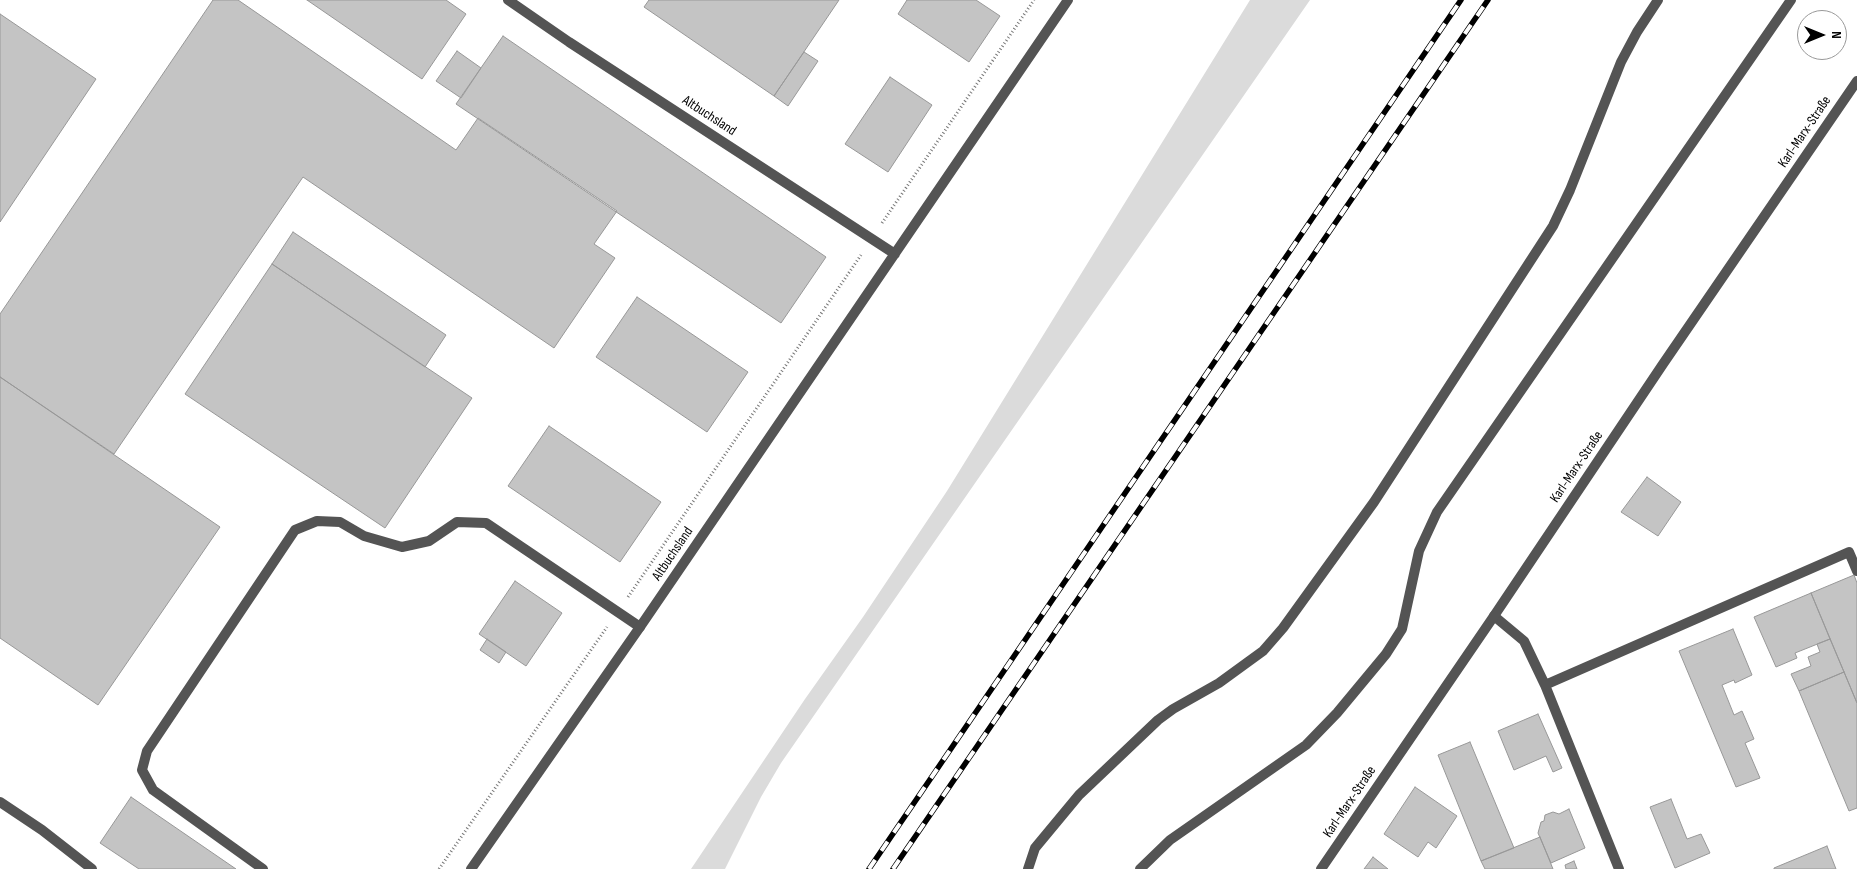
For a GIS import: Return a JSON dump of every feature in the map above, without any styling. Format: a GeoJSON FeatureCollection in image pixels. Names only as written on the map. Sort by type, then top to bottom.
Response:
{"type":"FeatureCollection","features":[{"type":"Feature","properties":{"kind":"street","name":"Altbuchsland"},"geometry":{"type":"LineString","coordinates":[[508,0],[895,254]]}},
{"type":"Feature","properties":{"kind":"street","name":"Altbuchsland"},"geometry":{"type":"LineString","coordinates":[[471,869],[640,626],[1068,0]]}},
{"type":"Feature","properties":{"kind":"street"},"geometry":{"type":"LineString","coordinates":[[1028,869],[1035,848],[1078,795],[1158,720],[1219,683],[1263,651],[1283,628],[1374,502],[1553,226],[1570,190],[1621,62],[1637,32],[1658,0]]}},
{"type":"Feature","properties":{"kind":"street"},"geometry":{"type":"LineString","coordinates":[[1140,869],[1170,840],[1306,745],[1337,713],[1386,654],[1402,629],[1419,551],[1437,512],[1791,0]]}},
{"type":"Feature","properties":{"kind":"street","name":"Karl-Marx-Straße"},"geometry":{"type":"LineString","coordinates":[[1321,869],[1494,616],[1668,356],[1857,81]]}},
{"type":"Feature","properties":{"kind":"street"},"geometry":{"type":"LineString","coordinates":[[263,869],[153,790],[142,770],[148,750],[295,530],[317,521],[340,522],[364,536],[402,547],[429,541],[457,522],[486,523],[640,626]]}},
{"type":"Feature","properties":{"kind":"street"},"geometry":{"type":"LineString","coordinates":[[1545,685],[1849,552],[1857,571]]}},
{"type":"Feature","properties":{"kind":"street"},"geometry":{"type":"LineString","coordinates":[[1494,616],[1524,641],[1545,685],[1619,869]]}},
{"type":"Feature","properties":{"kind":"street"},"geometry":{"type":"LineString","coordinates":[[0,802],[42,830],[92,869]]}},
{"type":"Feature","properties":{"kind":"path"},"geometry":{"type":"LineString","coordinates":[[439,869],[618,612],[1034,0]]}},
{"type":"Feature","properties":{"kind":"shaded area"},"geometry":{"type":"Polygon","coordinates":[[[1250,0],[1310,0],[781,763],[761,797],[725,869],[691,869],[947,491],[1250,0]]]}},
{"type":"Feature","properties":{"kind":"building"},"geometry":{"type":"Polygon","coordinates":[[[213,0],[238,0],[456,150],[478,118],[617,211],[594,244],[615,258],[554,348],[303,177],[114,454],[0,377],[0,314],[213,0]]]}},
{"type":"Feature","properties":{"kind":"building"},"geometry":{"type":"Polygon","coordinates":[[[307,0],[446,0],[466,14],[422,79],[307,0]]]}},
{"type":"Feature","properties":{"kind":"building"},"geometry":{"type":"Polygon","coordinates":[[[649,0],[839,0],[774,96],[644,7],[649,0]]]}},
{"type":"Feature","properties":{"kind":"building"},"geometry":{"type":"Polygon","coordinates":[[[907,0],[976,0],[1000,16],[969,62],[898,14],[907,0]]]}},
{"type":"Feature","properties":{"kind":"building"},"geometry":{"type":"Polygon","coordinates":[[[0,14],[96,79],[0,222],[0,14]]]}},
{"type":"Feature","properties":{"kind":"building"},"geometry":{"type":"Polygon","coordinates":[[[503,36],[826,257],[781,323],[456,104],[503,36]]]}},
{"type":"Feature","properties":{"kind":"building"},"geometry":{"type":"Polygon","coordinates":[[[457,51],[481,68],[461,98],[436,81],[457,51]]]}},
{"type":"Feature","properties":{"kind":"building"},"geometry":{"type":"Polygon","coordinates":[[[804,52],[818,61],[788,106],[774,96],[804,52]]]}},
{"type":"Feature","properties":{"kind":"building"},"geometry":{"type":"Polygon","coordinates":[[[890,77],[932,105],[888,172],[845,144],[890,77]]]}},
{"type":"Feature","properties":{"kind":"building"},"geometry":{"type":"Polygon","coordinates":[[[293,232],[446,335],[425,367],[272,264],[293,232]]]}},
{"type":"Feature","properties":{"kind":"building"},"geometry":{"type":"Polygon","coordinates":[[[272,264],[472,398],[385,528],[185,394],[272,264]]]}},
{"type":"Feature","properties":{"kind":"building"},"geometry":{"type":"Polygon","coordinates":[[[637,297],[748,372],[707,432],[596,357],[637,297]]]}},
{"type":"Feature","properties":{"kind":"building"},"geometry":{"type":"Polygon","coordinates":[[[0,377],[220,527],[98,705],[0,638],[0,377]]]}},
{"type":"Feature","properties":{"kind":"building"},"geometry":{"type":"Polygon","coordinates":[[[549,426],[661,502],[620,562],[508,486],[549,426]]]}},
{"type":"Feature","properties":{"kind":"building"},"geometry":{"type":"Polygon","coordinates":[[[1647,477],[1681,502],[1658,536],[1621,512],[1647,477]]]}},
{"type":"Feature","properties":{"kind":"building"},"geometry":{"type":"Polygon","coordinates":[[[1854,575],[1857,583],[1857,703],[1811,593],[1854,575]]]}},
{"type":"Feature","properties":{"kind":"building"},"geometry":{"type":"Polygon","coordinates":[[[515,581],[562,613],[526,666],[479,634],[515,581]]]}},
{"type":"Feature","properties":{"kind":"building"},"geometry":{"type":"Polygon","coordinates":[[[1811,593],[1830,639],[1795,653],[1797,658],[1776,667],[1754,617],[1811,593]]]}},
{"type":"Feature","properties":{"kind":"building"},"geometry":{"type":"Polygon","coordinates":[[[1733,629],[1752,675],[1735,683],[1734,680],[1722,685],[1734,715],[1742,711],[1754,739],[1745,743],[1760,778],[1736,787],[1679,651],[1733,629]]]}},
{"type":"Feature","properties":{"kind":"building"},"geometry":{"type":"Polygon","coordinates":[[[487,639],[506,652],[499,663],[480,650],[487,639]]]}},
{"type":"Feature","properties":{"kind":"building"},"geometry":{"type":"Polygon","coordinates":[[[1830,639],[1844,672],[1799,691],[1791,674],[1811,666],[1808,657],[1820,652],[1817,644],[1830,639]]]}},
{"type":"Feature","properties":{"kind":"building"},"geometry":{"type":"Polygon","coordinates":[[[1844,672],[1857,703],[1857,808],[1849,811],[1799,691],[1844,672]]]}},
{"type":"Feature","properties":{"kind":"building"},"geometry":{"type":"Polygon","coordinates":[[[1538,714],[1562,768],[1553,772],[1546,756],[1514,770],[1498,731],[1538,714]]]}},
{"type":"Feature","properties":{"kind":"building"},"geometry":{"type":"Polygon","coordinates":[[[1470,742],[1514,848],[1481,861],[1438,755],[1470,742]]]}},
{"type":"Feature","properties":{"kind":"building"},"geometry":{"type":"Polygon","coordinates":[[[1415,787],[1457,816],[1436,848],[1428,842],[1418,857],[1384,834],[1415,787]]]}},
{"type":"Feature","properties":{"kind":"building"},"geometry":{"type":"Polygon","coordinates":[[[131,797],[236,869],[139,869],[100,843],[131,797]]]}},
{"type":"Feature","properties":{"kind":"building"},"geometry":{"type":"Polygon","coordinates":[[[1671,799],[1687,839],[1701,834],[1710,853],[1675,868],[1650,807],[1671,799]]]}},
{"type":"Feature","properties":{"kind":"building"},"geometry":{"type":"Polygon","coordinates":[[[1569,809],[1585,848],[1551,863],[1538,833],[1541,822],[1544,821],[1545,815],[1553,812],[1559,814],[1569,809]]]}},
{"type":"Feature","properties":{"kind":"building"},"geometry":{"type":"Polygon","coordinates":[[[1540,837],[1553,869],[1485,869],[1481,861],[1540,837]]]}},
{"type":"Feature","properties":{"kind":"building"},"geometry":{"type":"Polygon","coordinates":[[[1827,846],[1836,869],[1774,869],[1774,868],[1827,846]]]}},
{"type":"Feature","properties":{"kind":"building"},"geometry":{"type":"Polygon","coordinates":[[[1373,857],[1388,869],[1364,869],[1373,857]]]}},
{"type":"Feature","properties":{"kind":"building"},"geometry":{"type":"Polygon","coordinates":[[[1574,861],[1577,869],[1566,869],[1565,865],[1574,861]]]}},
{"type":"Feature","properties":{"kind":"railway"},"geometry":{"type":"LineString","coordinates":[[869,869],[1461,0]]}},
{"type":"Feature","properties":{"kind":"railway"},"geometry":{"type":"LineString","coordinates":[[893,869],[1488,0]]}}]}
